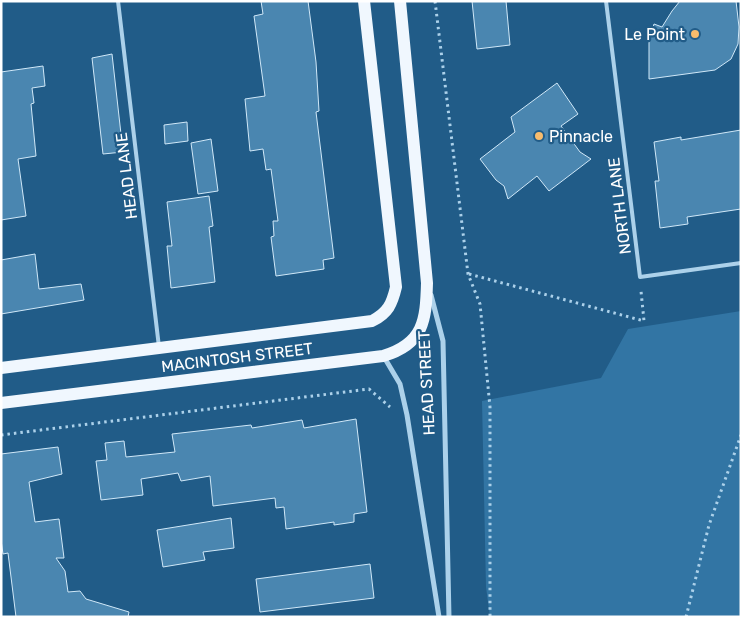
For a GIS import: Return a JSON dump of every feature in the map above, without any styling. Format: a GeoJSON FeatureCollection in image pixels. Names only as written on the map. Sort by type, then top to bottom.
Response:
{"type":"FeatureCollection","features":[{"type":"Feature","properties":{"kind":"main road","name":"MACINTOSH STREET"},"geometry":{"type":"LineString","coordinates":[[1,368],[372,321],[384,315],[392,305],[396,287],[364,1]]}},
{"type":"Feature","properties":{"kind":"main road","name":"HEAD STREET"},"geometry":{"type":"LineString","coordinates":[[400,1],[427,283]]}},
{"type":"Feature","properties":{"kind":"main road","name":"MACINTOSH STREET"},"geometry":{"type":"LineString","coordinates":[[1,402],[383,356],[409,344],[419,332],[426,314],[427,283]]}},
{"type":"Feature","properties":{"kind":"street","name":"HEAD STREET"},"geometry":{"type":"LineString","coordinates":[[427,283],[443,341],[449,617]]}},
{"type":"Feature","properties":{"kind":"street","name":"HEAD STREET"},"geometry":{"type":"LineString","coordinates":[[383,356],[400,384],[407,415],[439,617]]}},
{"type":"Feature","properties":{"kind":"lane","name":"HEAD LANE"},"geometry":{"type":"LineString","coordinates":[[118,1],[160,348]]}},
{"type":"Feature","properties":{"kind":"lane","name":"NORTH LANE"},"geometry":{"type":"LineString","coordinates":[[606,1],[640,277],[741,263]]}},
{"type":"Feature","properties":{"kind":"path"},"geometry":{"type":"LineString","coordinates":[[435,1],[468,274],[480,304],[490,407],[490,617]]}},
{"type":"Feature","properties":{"kind":"path"},"geometry":{"type":"LineString","coordinates":[[468,274],[644,321],[640,277]]}},
{"type":"Feature","properties":{"kind":"path"},"geometry":{"type":"LineString","coordinates":[[1,435],[369,389],[384,404],[407,415]]}},
{"type":"Feature","properties":{"kind":"path"},"geometry":{"type":"LineString","coordinates":[[686,617],[709,525],[741,435]]}},
{"type":"Feature","properties":{"kind":"shaded area"},"geometry":{"type":"Polygon","coordinates":[[[741,311],[741,617],[490,617],[486,587],[482,401],[601,378],[628,329],[741,311]]]}},
{"type":"Feature","properties":{"kind":"building"},"geometry":{"type":"Polygon","coordinates":[[[261,1],[308,1],[316,62],[319,111],[316,112],[334,258],[323,260],[324,269],[276,276],[271,237],[274,236],[273,221],[278,221],[271,169],[266,170],[263,149],[250,151],[245,99],[265,96],[254,16],[263,14],[261,1]]]}},
{"type":"Feature","properties":{"kind":"building"},"geometry":{"type":"Polygon","coordinates":[[[472,1],[506,1],[510,45],[477,49],[472,1]]]}},
{"type":"Feature","properties":{"kind":"building","name":"Le Point"},"geometry":{"type":"Polygon","coordinates":[[[680,1],[736,1],[739,27],[738,44],[731,59],[715,70],[649,79],[649,41],[654,24],[662,27],[680,1]]]}},
{"type":"Feature","properties":{"kind":"building"},"geometry":{"type":"Polygon","coordinates":[[[112,54],[123,152],[103,154],[92,58],[112,54]]]}},
{"type":"Feature","properties":{"kind":"building"},"geometry":{"type":"Polygon","coordinates":[[[43,66],[45,86],[32,88],[34,103],[31,104],[36,156],[18,159],[26,216],[1,220],[1,72],[43,66]]]}},
{"type":"Feature","properties":{"kind":"building","name":"Pinnacle"},"geometry":{"type":"Polygon","coordinates":[[[557,83],[578,114],[561,126],[580,152],[591,159],[549,191],[537,176],[508,199],[504,186],[496,180],[480,159],[515,132],[511,117],[557,83]]]}},
{"type":"Feature","properties":{"kind":"building"},"geometry":{"type":"Polygon","coordinates":[[[187,122],[188,141],[165,144],[164,125],[187,122]]]}},
{"type":"Feature","properties":{"kind":"building"},"geometry":{"type":"Polygon","coordinates":[[[741,130],[741,209],[687,217],[688,224],[660,228],[655,181],[659,181],[654,142],[681,137],[681,140],[741,130]]]}},
{"type":"Feature","properties":{"kind":"building"},"geometry":{"type":"Polygon","coordinates":[[[211,139],[218,191],[198,194],[191,143],[211,139]]]}},
{"type":"Feature","properties":{"kind":"building"},"geometry":{"type":"Polygon","coordinates":[[[209,196],[213,226],[209,227],[215,282],[171,288],[167,246],[172,246],[167,202],[209,196]]]}},
{"type":"Feature","properties":{"kind":"building"},"geometry":{"type":"Polygon","coordinates":[[[35,254],[39,289],[81,284],[84,300],[1,314],[1,260],[35,254]]]}},
{"type":"Feature","properties":{"kind":"building"},"geometry":{"type":"Polygon","coordinates":[[[356,419],[367,512],[354,514],[354,522],[334,525],[334,522],[286,529],[284,507],[276,508],[275,498],[213,506],[210,476],[181,481],[178,473],[141,479],[143,495],[101,500],[96,461],[107,460],[105,443],[124,441],[126,457],[175,452],[172,434],[251,425],[252,428],[302,420],[304,428],[356,419]]]}},
{"type":"Feature","properties":{"kind":"building"},"geometry":{"type":"Polygon","coordinates":[[[58,447],[62,474],[29,482],[35,522],[59,519],[64,558],[56,558],[65,571],[68,592],[80,591],[86,599],[129,612],[128,617],[16,617],[8,553],[3,554],[1,540],[1,454],[58,447]]]}},
{"type":"Feature","properties":{"kind":"building"},"geometry":{"type":"Polygon","coordinates":[[[231,518],[234,548],[203,552],[205,560],[163,567],[157,530],[231,518]]]}},
{"type":"Feature","properties":{"kind":"building"},"geometry":{"type":"Polygon","coordinates":[[[370,564],[374,598],[260,612],[256,579],[370,564]]]}},
{"type":"Feature","properties":{"kind":"place","name":"Le Point"},"geometry":{"type":"Point","coordinates":[695,34]}},
{"type":"Feature","properties":{"kind":"place","name":"Pinnacle"},"geometry":{"type":"Point","coordinates":[539,136]}}]}
